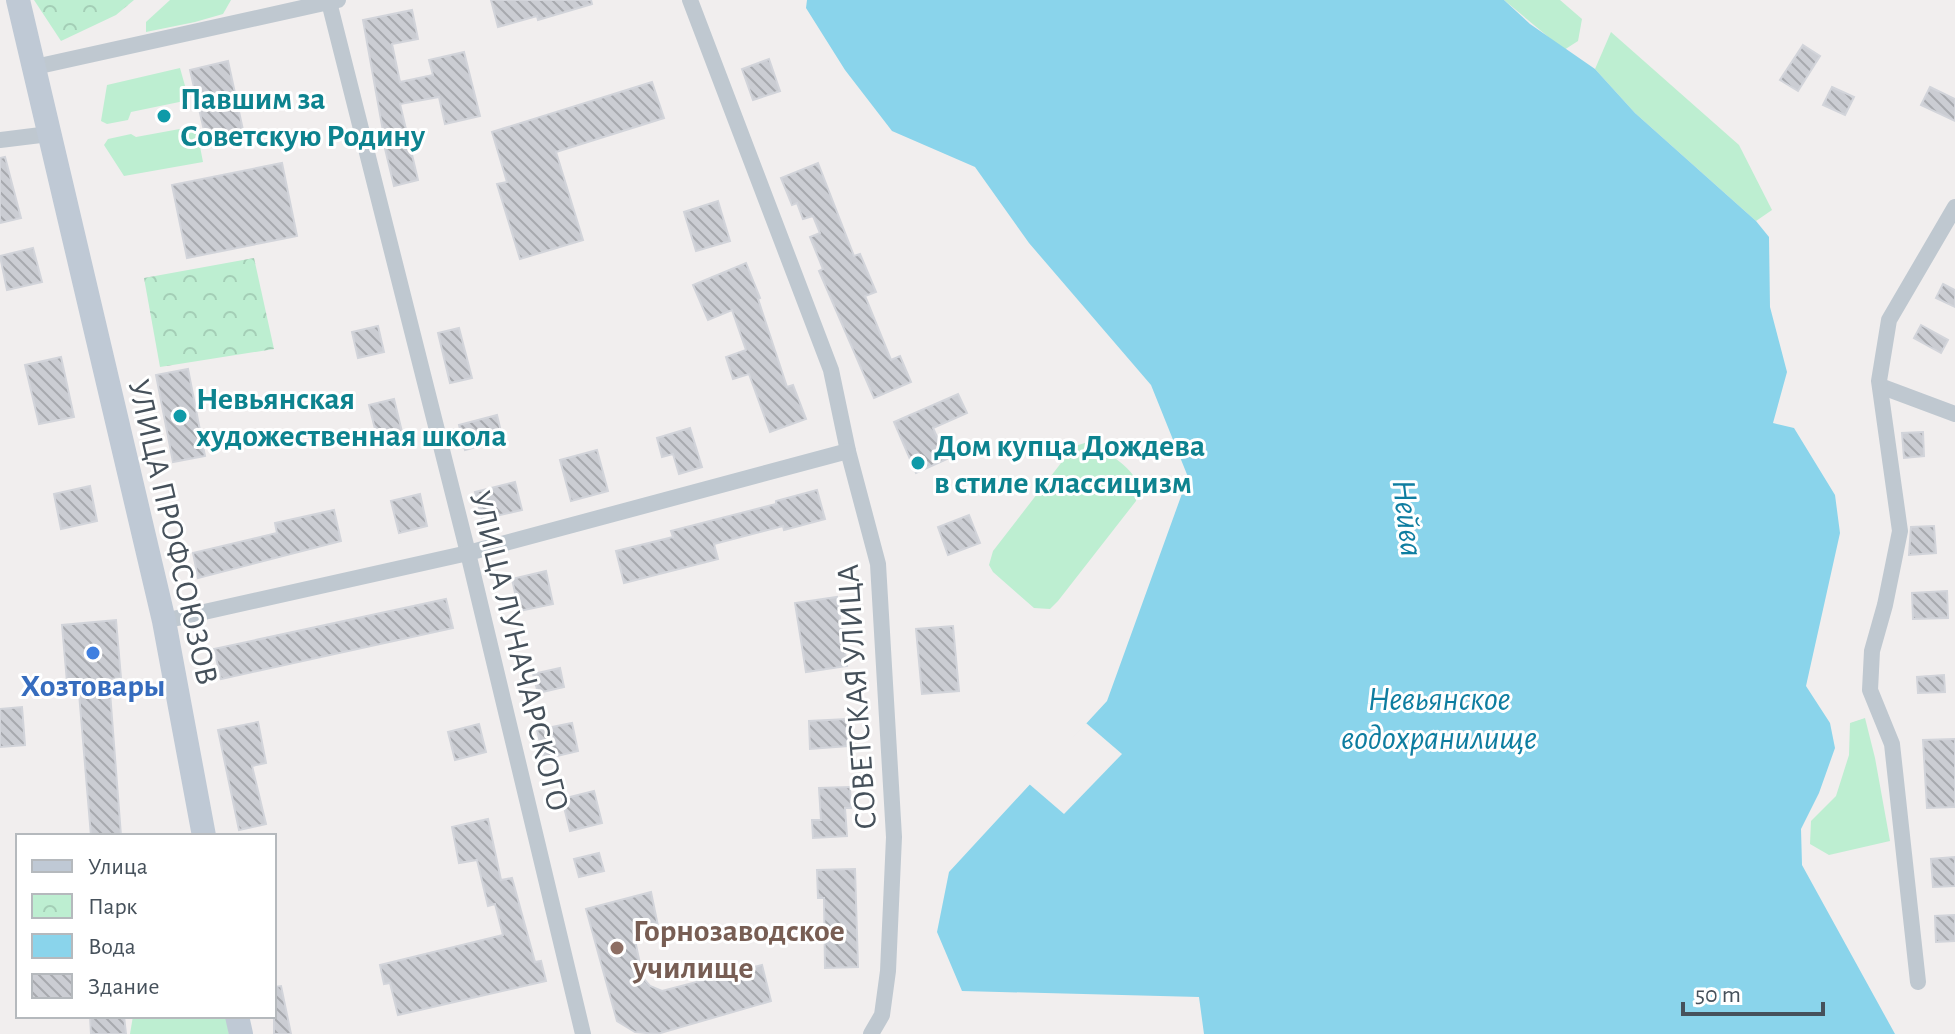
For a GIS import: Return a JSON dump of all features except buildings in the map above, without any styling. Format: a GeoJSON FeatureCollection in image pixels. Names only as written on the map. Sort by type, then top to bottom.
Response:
{"type":"FeatureCollection","features":[{"type":"Feature","properties":{"kind":"street","name":"УЛИЦА ПРОФСОЮЗОВ"},"geometry":{"type":"LineString","coordinates":[[18,0],[164,621],[204,834]]}},
{"type":"Feature","properties":{"kind":"street","name":"СОВЕТСКАЯ УЛИЦА"},"geometry":{"type":"LineString","coordinates":[[690,0],[831,370],[848,451],[878,564],[894,837],[888,971],[882,1015],[871,1034]]}},
{"type":"Feature","properties":{"kind":"street"},"geometry":{"type":"LineString","coordinates":[[35,67],[334,1]]}},
{"type":"Feature","properties":{"kind":"street","name":"УЛИЦА ЛУНАЧАРСКОГО"},"geometry":{"type":"LineString","coordinates":[[334,1],[583,1034]]}},
{"type":"Feature","properties":{"kind":"street"},"geometry":{"type":"LineString","coordinates":[[0,140],[49,134]]}},
{"type":"Feature","properties":{"kind":"street"},"geometry":{"type":"LineString","coordinates":[[1918,982],[1892,744],[1870,690],[1872,651],[1900,531],[1879,381],[1889,320],[1955,207]]}},
{"type":"Feature","properties":{"kind":"street"},"geometry":{"type":"LineString","coordinates":[[1880,386],[1955,414]]}},
{"type":"Feature","properties":{"kind":"street"},"geometry":{"type":"LineString","coordinates":[[164,621],[468,553],[848,451]]}},
{"type":"Feature","properties":{"kind":"green space"},"geometry":{"type":"Polygon","coordinates":[[[34,0],[134,0],[116,15],[61,41],[34,0]]]}},
{"type":"Feature","properties":{"kind":"green space"},"geometry":{"type":"Polygon","coordinates":[[[170,0],[231,0],[223,14],[146,32],[146,22],[170,0]]]}},
{"type":"Feature","properties":{"kind":"green space"},"geometry":{"type":"Polygon","coordinates":[[[1504,0],[1560,0],[1582,19],[1578,41],[1564,50],[1504,0]]]}},
{"type":"Feature","properties":{"kind":"green space"},"geometry":{"type":"Polygon","coordinates":[[[1611,32],[1739,145],[1772,210],[1756,221],[1635,113],[1595,69],[1611,32]]]}},
{"type":"Feature","properties":{"kind":"green space"},"geometry":{"type":"Polygon","coordinates":[[[180,68],[189,100],[131,112],[128,120],[107,124],[101,121],[107,85],[180,68]]]}},
{"type":"Feature","properties":{"kind":"green space"},"geometry":{"type":"Polygon","coordinates":[[[196,126],[203,162],[124,176],[104,145],[108,139],[131,134],[136,137],[196,126]]]}},
{"type":"Feature","properties":{"kind":"green space"},"geometry":{"type":"Polygon","coordinates":[[[254,258],[274,349],[160,367],[144,278],[254,258]]]}},
{"type":"Feature","properties":{"kind":"green space"},"geometry":{"type":"Polygon","coordinates":[[[1088,442],[1110,455],[1133,475],[1139,489],[1136,501],[1058,601],[1050,609],[1034,608],[993,572],[989,565],[993,551],[1068,454],[1075,446],[1088,442]]]}},
{"type":"Feature","properties":{"kind":"green space"},"geometry":{"type":"Polygon","coordinates":[[[1865,718],[1890,841],[1829,855],[1810,844],[1811,821],[1836,796],[1849,755],[1850,723],[1865,718]]]}},
{"type":"Feature","properties":{"kind":"green space"},"geometry":{"type":"Polygon","coordinates":[[[133,1018],[226,1018],[229,1034],[130,1034],[133,1018]]]}},
{"type":"Feature","properties":{"kind":"water","name":"Невьянское водохранилище"},"geometry":{"type":"Polygon","coordinates":[[[807,0],[1504,0],[1530,24],[1595,69],[1635,113],[1756,221],[1769,237],[1770,307],[1787,372],[1773,423],[1794,428],[1835,495],[1840,533],[1806,686],[1830,723],[1835,748],[1819,793],[1801,829],[1802,865],[1895,1034],[1204,1034],[1199,997],[962,991],[937,932],[949,872],[1107,701],[1188,477],[1151,385],[1029,243],[975,167],[892,131],[845,70],[806,8],[807,0]]]}},
{"type":"Feature","properties":{"kind":"pier"},"geometry":{"type":"Polygon","coordinates":[[[1086,723],[1122,754],[1064,814],[1028,783],[1086,723]]]}},
{"type":"Feature","properties":{"kind":"place","name":"Павшим за Советскую Родину"},"geometry":{"type":"Point","coordinates":[164,116]}},
{"type":"Feature","properties":{"kind":"place","name":"Невьянская художественная школа"},"geometry":{"type":"Point","coordinates":[180,416]}},
{"type":"Feature","properties":{"kind":"place","name":"Дом купца Дождева в стиле классицизм"},"geometry":{"type":"Point","coordinates":[918,463]}},
{"type":"Feature","properties":{"kind":"place","name":"Хозтовары"},"geometry":{"type":"Point","coordinates":[93,653]}},
{"type":"Feature","properties":{"kind":"place","name":"Горнозаводское училище"},"geometry":{"type":"Point","coordinates":[617,948]}},
{"type":"Feature","properties":{"kind":"water label","name":"Нейва"},"geometry":{"type":"Point","coordinates":[1409,518]}}]}
